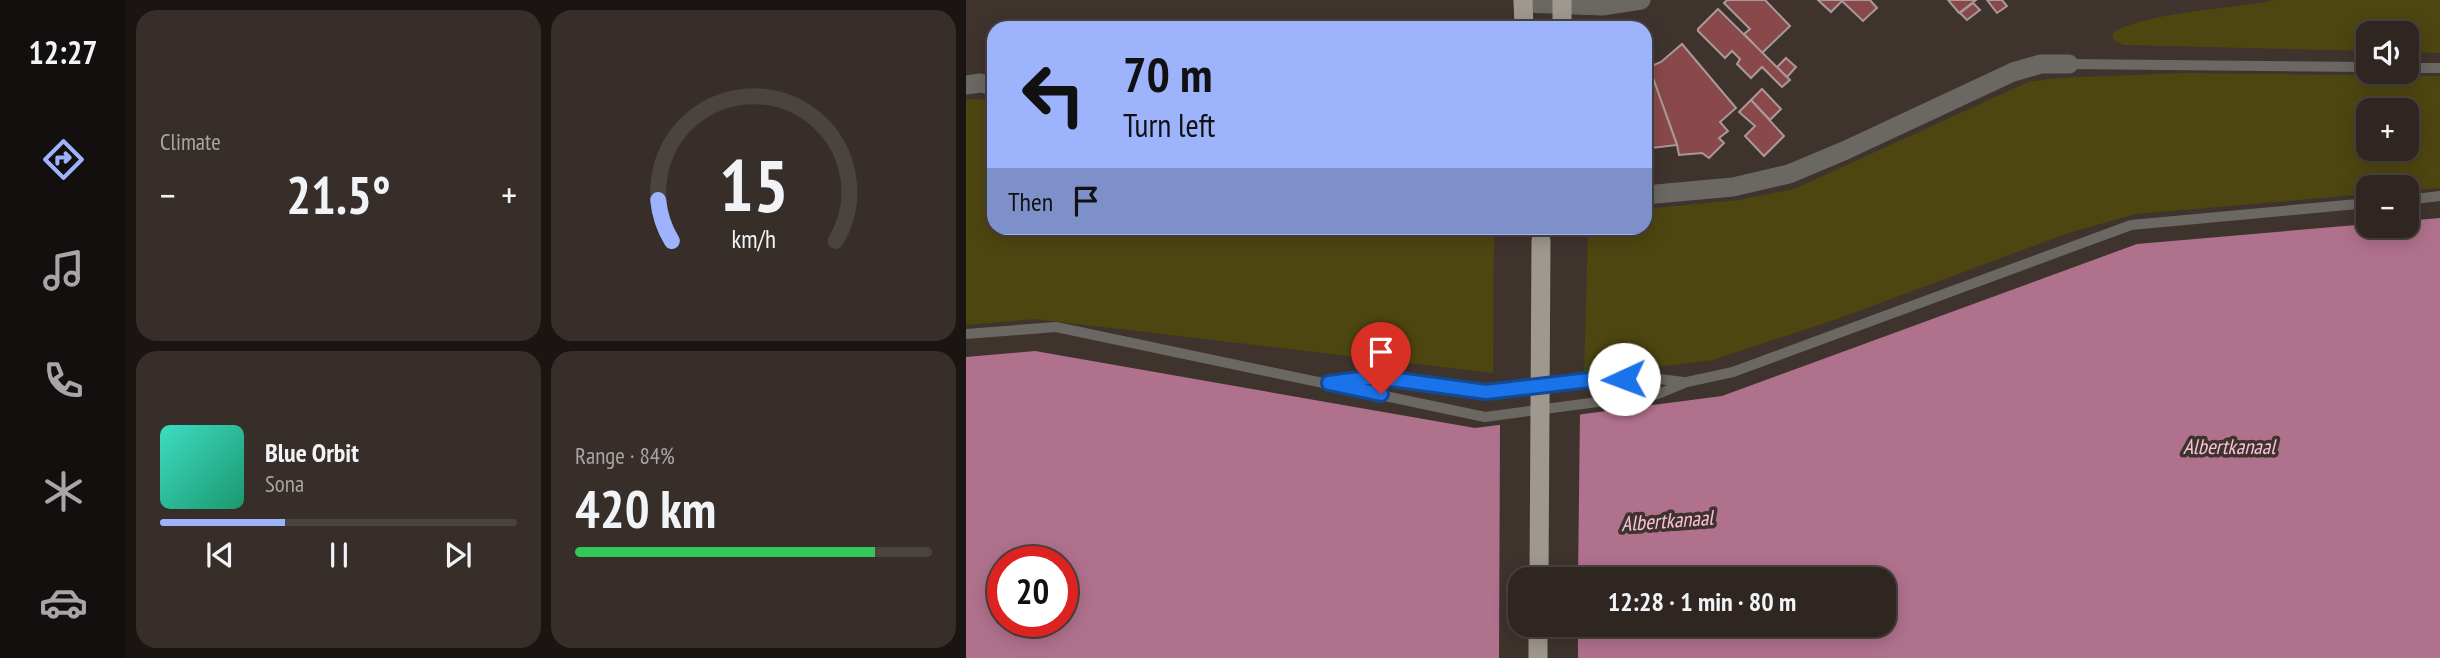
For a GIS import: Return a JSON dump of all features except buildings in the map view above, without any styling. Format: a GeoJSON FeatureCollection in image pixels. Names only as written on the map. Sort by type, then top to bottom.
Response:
{"type":"FeatureCollection","features":[{"type":"Feature","properties":{"kind":"main road"},"geometry":{"type":"LineString","coordinates":[[1523,1],[1524,21]]}},
{"type":"Feature","properties":{"kind":"main road"},"geometry":{"type":"LineString","coordinates":[[1562,2],[1562,21]]}},
{"type":"Feature","properties":{"kind":"main road"},"geometry":{"type":"LineString","coordinates":[[1539,567],[1542,235]]}},
{"type":"Feature","properties":{"kind":"main road"},"geometry":{"type":"LineString","coordinates":[[1538,637],[1538,658]]}},
{"type":"Feature","properties":{"kind":"street"},"geometry":{"type":"LineString","coordinates":[[1523,1],[1602,6],[1641,0]]}},
{"type":"Feature","properties":{"kind":"street"},"geometry":{"type":"LineString","coordinates":[[1652,194],[1732,187],[1789,174],[2013,72],[2041,64],[2069,64]]}},
{"type":"Feature","properties":{"kind":"street"},"geometry":{"type":"LineString","coordinates":[[966,85],[987,84]]}},
{"type":"Feature","properties":{"kind":"lane"},"geometry":{"type":"LineString","coordinates":[[2069,64],[2356,67]]}},
{"type":"Feature","properties":{"kind":"lane"},"geometry":{"type":"LineString","coordinates":[[2419,68],[2440,68]]}},
{"type":"Feature","properties":{"kind":"lane"},"geometry":{"type":"LineString","coordinates":[[2419,199],[2440,197]]}},
{"type":"Feature","properties":{"kind":"lane"},"geometry":{"type":"LineString","coordinates":[[966,334],[1056,327],[1485,417],[1658,394],[1687,382],[1733,372],[2131,225],[2356,204]]}},
{"type":"Feature","properties":{"kind":"lane"},"geometry":{"type":"LineString","coordinates":[[1329,383],[1376,377],[1486,392],[1598,379],[1650,378],[1687,382]]}},
{"type":"Feature","properties":{"kind":"shaded area"},"geometry":{"type":"Polygon","coordinates":[[[2275,0],[2440,0],[2440,53],[2419,52],[2419,21],[2356,21],[2356,51],[2123,45],[2114,40],[2112,34],[2144,21],[2166,16],[2275,0]]]}},
{"type":"Feature","properties":{"kind":"shaded area"},"geometry":{"type":"Polygon","coordinates":[[[2186,73],[2356,75],[2356,84],[2419,84],[2419,76],[2440,76],[2440,188],[2419,190],[2419,175],[2356,175],[2356,195],[2136,214],[2068,233],[1840,318],[1713,360],[1584,376],[1588,235],[1652,235],[1652,208],[1739,200],[1794,189],[2028,82],[2055,78],[2186,73]]]}},
{"type":"Feature","properties":{"kind":"shaded area"},"geometry":{"type":"Polygon","coordinates":[[[966,99],[987,100],[987,235],[1494,235],[1493,373],[1035,319],[966,325],[966,99]]]}},
{"type":"Feature","properties":{"kind":"water","name":"Albertkanaal"},"geometry":{"type":"Polygon","coordinates":[[[2440,218],[2440,658],[966,658],[966,357],[1035,351],[1475,428],[1722,396],[2137,244],[2356,225],[2356,238],[2419,238],[2419,220],[2440,218]]]}},
{"type":"Feature","properties":{"kind":"pier"},"geometry":{"type":"Polygon","coordinates":[[[1580,411],[1578,567],[1508,567],[1508,637],[1578,637],[1578,658],[1499,658],[1500,422],[1580,411]]]}},
{"type":"Feature","properties":{"kind":"route"},"geometry":{"type":"LineString","coordinates":[[1381,394],[1329,383],[1376,377],[1486,392],[1598,379],[1624,379]]}}]}
